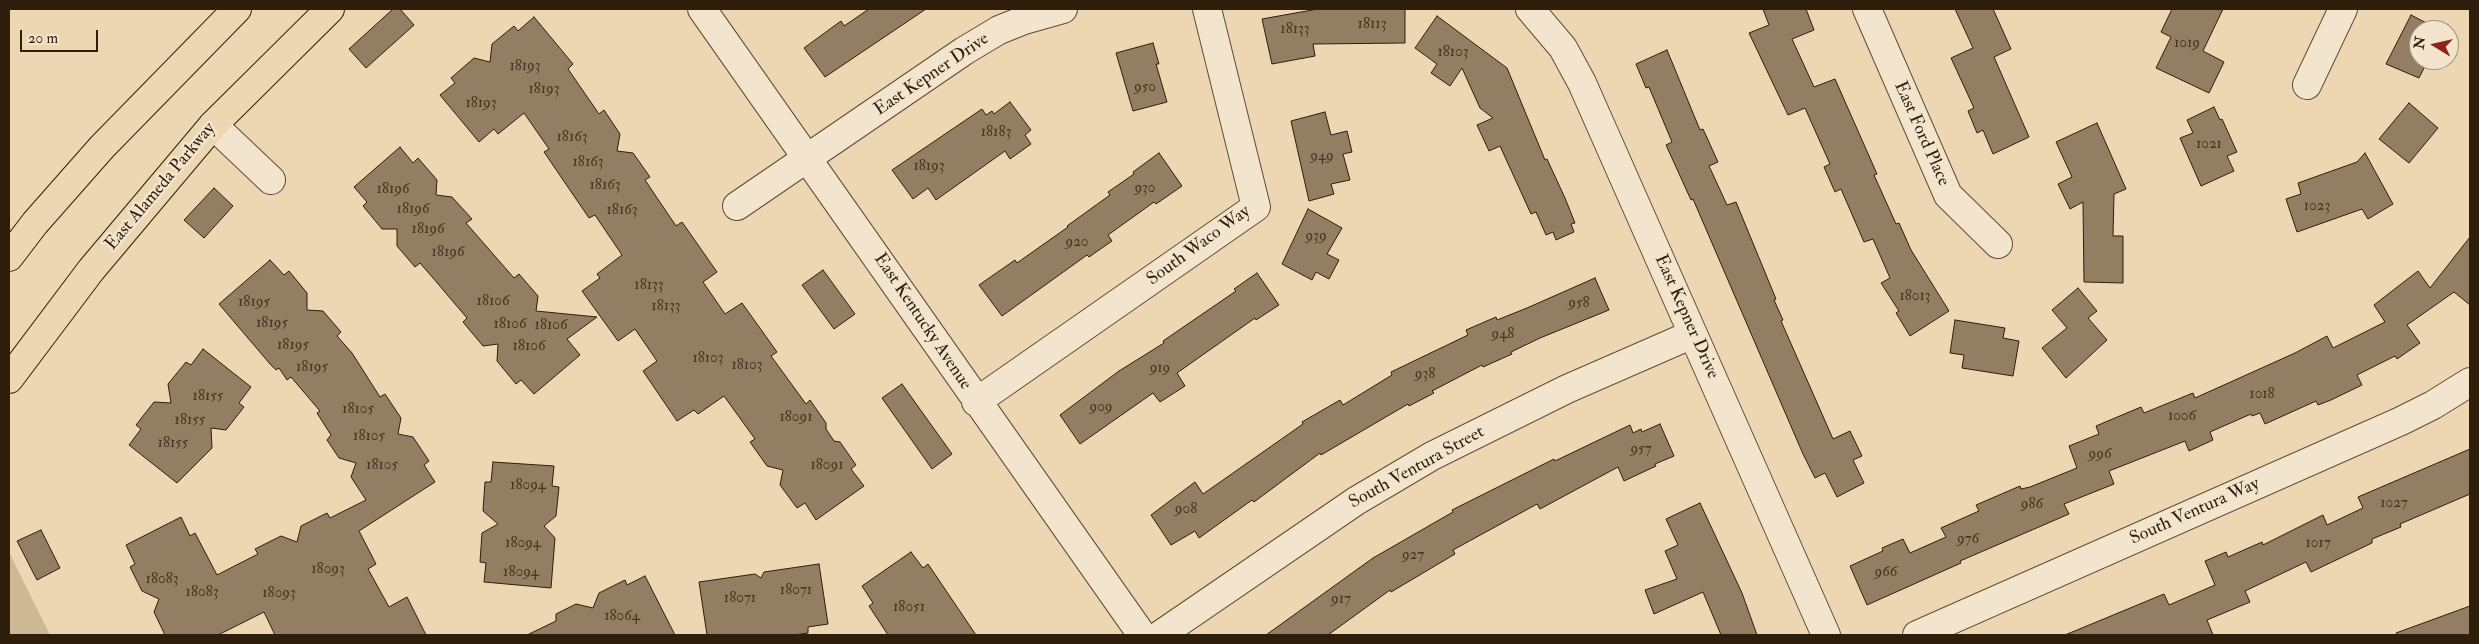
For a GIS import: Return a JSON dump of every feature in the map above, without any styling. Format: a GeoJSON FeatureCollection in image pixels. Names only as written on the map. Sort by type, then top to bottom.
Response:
{"type":"FeatureCollection","features":[{"type":"Feature","properties":{"kind":"main road"},"geometry":{"type":"LineString","coordinates":[[9,257],[35,223],[102,147],[237,9]]}},
{"type":"Feature","properties":{"kind":"main road","name":"East Alameda Parkway"},"geometry":{"type":"LineString","coordinates":[[9,379],[91,270],[213,124],[330,9]]}},
{"type":"Feature","properties":{"kind":"street","name":"East Kentucky Avenue"},"geometry":{"type":"LineString","coordinates":[[702,9],[809,159],[976,402],[1142,635]]}},
{"type":"Feature","properties":{"kind":"street","name":"East Kepner Drive"},"geometry":{"type":"LineString","coordinates":[[738,206],[809,159],[964,50],[999,30],[1024,20],[1064,9]]}},
{"type":"Feature","properties":{"kind":"street","name":"South Waco Way"},"geometry":{"type":"LineString","coordinates":[[976,402],[1256,207],[1207,9]]}},
{"type":"Feature","properties":{"kind":"street","name":"East Kepner Drive"},"geometry":{"type":"LineString","coordinates":[[1530,9],[1563,48],[1582,83],[1826,635]]}},
{"type":"Feature","properties":{"kind":"street","name":"East Ford Place"},"geometry":{"type":"LineString","coordinates":[[1867,9],[1948,195],[1998,244]]}},
{"type":"Feature","properties":{"kind":"street"},"geometry":{"type":"LineString","coordinates":[[2307,85],[2343,9]]}},
{"type":"Feature","properties":{"kind":"street"},"geometry":{"type":"LineString","coordinates":[[213,124],[271,180]]}},
{"type":"Feature","properties":{"kind":"street","name":"South Ventura Street"},"geometry":{"type":"LineString","coordinates":[[1160,635],[1347,506],[1432,456],[1567,389],[1693,334]]}},
{"type":"Feature","properties":{"kind":"street","name":"South Ventura Way"},"geometry":{"type":"LineString","coordinates":[[1917,635],[2401,421],[2433,405],[2470,382]]}},
{"type":"Feature","properties":{"kind":"shaded area"},"geometry":{"type":"Polygon","coordinates":[[[9,552],[50,635],[9,635],[9,552]]]}},
{"type":"Feature","properties":{"kind":"building"},"geometry":{"type":"Polygon","coordinates":[[[393,9],[400,9],[414,25],[366,68],[349,49],[393,9]]]}},
{"type":"Feature","properties":{"kind":"building"},"geometry":{"type":"Polygon","coordinates":[[[869,9],[926,9],[825,77],[804,48],[841,21],[844,26],[869,9]]]}},
{"type":"Feature","properties":{"kind":"building"},"geometry":{"type":"Polygon","coordinates":[[[1318,9],[1405,9],[1405,43],[1313,44],[1315,56],[1272,64],[1262,19],[1318,9]]]}},
{"type":"Feature","properties":{"kind":"building"},"geometry":{"type":"Polygon","coordinates":[[[1763,9],[1806,9],[1814,30],[1792,39],[1814,87],[1835,79],[1877,174],[1874,175],[1896,224],[1899,223],[1911,250],[1949,311],[1910,336],[1896,313],[1899,311],[1881,283],[1890,278],[1873,239],[1864,242],[1841,189],[1835,192],[1824,167],[1830,164],[1805,108],[1788,115],[1749,33],[1769,25],[1763,9]]]}},
{"type":"Feature","properties":{"kind":"building"},"geometry":{"type":"Polygon","coordinates":[[[1955,9],[1993,9],[2011,49],[1994,57],[2029,137],[1993,154],[1983,130],[1977,133],[1968,111],[1974,108],[1951,58],[1973,48],[1955,9]]]}},
{"type":"Feature","properties":{"kind":"building"},"geometry":{"type":"Polygon","coordinates":[[[2172,9],[2223,9],[2203,51],[2224,62],[2209,93],[2156,68],[2171,37],[2161,32],[2172,9]]]}},
{"type":"Feature","properties":{"kind":"building"},"geometry":{"type":"Polygon","coordinates":[[[2411,15],[2421,20],[2409,20],[2409,70],[2423,70],[2419,78],[2386,64],[2411,15]]]}},
{"type":"Feature","properties":{"kind":"building"},"geometry":{"type":"Polygon","coordinates":[[[1437,16],[1507,68],[1545,160],[1547,159],[1565,198],[1575,223],[1571,224],[1574,232],[1556,240],[1553,232],[1546,235],[1536,212],[1531,214],[1500,146],[1489,151],[1477,125],[1493,118],[1480,108],[1462,68],[1450,86],[1431,73],[1437,64],[1415,48],[1437,16]]]}},
{"type":"Feature","properties":{"kind":"building"},"geometry":{"type":"Polygon","coordinates":[[[534,17],[573,64],[568,69],[599,114],[604,110],[620,134],[617,151],[633,153],[650,177],[645,180],[676,226],[682,222],[717,272],[703,282],[725,314],[742,303],[777,352],[771,356],[806,404],[810,400],[826,423],[826,429],[834,441],[840,442],[856,465],[851,469],[864,486],[816,520],[805,503],[797,508],[780,485],[783,470],[767,466],[750,442],[755,439],[724,396],[698,414],[694,410],[677,421],[643,371],[657,361],[635,329],[618,341],[582,291],[600,278],[597,274],[622,255],[595,215],[589,218],[544,152],[549,149],[524,113],[498,134],[494,129],[479,142],[440,95],[455,83],[451,78],[474,58],[490,62],[492,44],[514,26],[518,31],[534,17]]]}},
{"type":"Feature","properties":{"kind":"building"},"geometry":{"type":"Polygon","coordinates":[[[1153,43],[1159,64],[1156,64],[1167,102],[1133,111],[1116,53],[1153,43]]]}},
{"type":"Feature","properties":{"kind":"building"},"geometry":{"type":"Polygon","coordinates":[[[1667,50],[1700,130],[1703,129],[1718,162],[1709,166],[1727,205],[1736,202],[1776,299],[1774,300],[1783,320],[1781,321],[1833,439],[1850,431],[1862,456],[1853,460],[1864,483],[1837,497],[1825,473],[1815,478],[1803,454],[1693,199],[1691,200],[1666,145],[1672,142],[1649,87],[1646,88],[1636,64],[1667,50]]]}},
{"type":"Feature","properties":{"kind":"building"},"geometry":{"type":"Polygon","coordinates":[[[1010,102],[1031,130],[1025,135],[1031,144],[1010,159],[1005,151],[936,200],[928,188],[913,199],[892,170],[982,109],[986,115],[992,111],[994,114],[1010,102]]]}},
{"type":"Feature","properties":{"kind":"building"},"geometry":{"type":"Polygon","coordinates":[[[2409,103],[2438,128],[2409,163],[2379,139],[2409,103]]]}},
{"type":"Feature","properties":{"kind":"building"},"geometry":{"type":"Polygon","coordinates":[[[2214,107],[2220,120],[2222,119],[2237,152],[2227,156],[2234,171],[2201,186],[2180,138],[2193,133],[2187,120],[2214,107]]]}},
{"type":"Feature","properties":{"kind":"building"},"geometry":{"type":"Polygon","coordinates":[[[1325,112],[1331,135],[1347,131],[1352,152],[1343,154],[1350,180],[1331,184],[1334,194],[1309,201],[1291,121],[1325,112]]]}},
{"type":"Feature","properties":{"kind":"building"},"geometry":{"type":"Polygon","coordinates":[[[2097,123],[2126,189],[2114,194],[2113,236],[2123,236],[2123,283],[2084,282],[2083,202],[2070,209],[2058,184],[2072,177],[2056,142],[2097,123]]]}},
{"type":"Feature","properties":{"kind":"building"},"geometry":{"type":"Polygon","coordinates":[[[400,147],[413,163],[418,158],[437,180],[436,195],[452,197],[472,219],[466,223],[514,278],[519,274],[538,296],[536,311],[597,317],[567,339],[580,355],[534,394],[521,380],[516,384],[497,361],[498,344],[483,346],[463,322],[467,318],[433,278],[420,263],[415,267],[397,246],[397,229],[382,229],[363,206],[367,202],[354,187],[400,147]]]}},
{"type":"Feature","properties":{"kind":"building"},"geometry":{"type":"Polygon","coordinates":[[[1159,153],[1182,186],[1156,204],[1154,202],[1108,235],[1112,241],[1089,257],[1087,255],[1002,316],[979,285],[1015,260],[1017,263],[1068,227],[1110,195],[1108,192],[1159,153]]]}},
{"type":"Feature","properties":{"kind":"building"},"geometry":{"type":"Polygon","coordinates":[[[2365,153],[2393,204],[2368,219],[2362,209],[2297,232],[2286,199],[2301,194],[2298,183],[2357,162],[2365,153]]]}},
{"type":"Feature","properties":{"kind":"building"},"geometry":{"type":"Polygon","coordinates":[[[214,188],[233,206],[204,238],[184,220],[214,188]]]}},
{"type":"Feature","properties":{"kind":"building"},"geometry":{"type":"Polygon","coordinates":[[[1308,209],[1342,228],[1327,254],[1339,260],[1329,279],[1316,272],[1312,280],[1282,264],[1308,209]]]}},
{"type":"Feature","properties":{"kind":"building"},"geometry":{"type":"Polygon","coordinates":[[[2470,237],[2470,305],[2454,292],[2407,325],[2420,343],[2397,359],[2395,356],[2357,375],[2362,385],[2331,400],[2318,405],[2316,401],[2265,424],[2260,413],[2252,416],[2251,414],[2210,432],[2213,440],[2189,451],[2185,441],[2109,471],[2114,484],[2064,504],[2069,514],[1960,561],[1961,563],[1867,605],[1850,566],[1883,551],[1882,548],[1903,539],[1910,553],[1946,537],[1941,528],[1979,511],[1976,505],[2020,486],[2021,489],[2030,487],[2077,468],[2069,446],[2099,434],[2096,426],[2141,407],[2144,413],[2193,393],[2195,398],[2295,353],[2327,336],[2333,348],[2385,322],[2374,305],[2418,271],[2430,288],[2470,237]]]}},
{"type":"Feature","properties":{"kind":"building"},"geometry":{"type":"Polygon","coordinates":[[[270,260],[284,275],[289,271],[307,293],[307,310],[323,311],[341,332],[337,336],[352,353],[380,397],[385,394],[401,418],[398,434],[413,437],[429,461],[424,465],[435,482],[359,531],[376,564],[368,569],[389,607],[407,597],[426,635],[275,635],[264,612],[218,635],[165,635],[154,612],[159,599],[142,591],[130,567],[135,564],[126,545],[181,517],[190,536],[195,533],[217,575],[258,554],[255,549],[281,536],[297,542],[301,526],[327,513],[330,518],[366,500],[351,477],[356,463],[339,458],[327,440],[331,435],[317,413],[320,411],[291,377],[287,380],[279,368],[276,370],[270,364],[219,304],[270,260]]]}},
{"type":"Feature","properties":{"kind":"building"},"geometry":{"type":"Polygon","coordinates":[[[823,270],[855,314],[834,329],[802,285],[823,270]]]}},
{"type":"Feature","properties":{"kind":"building"},"geometry":{"type":"Polygon","coordinates":[[[1257,273],[1279,305],[1256,320],[1255,318],[1177,373],[1185,386],[1160,402],[1153,393],[1080,444],[1060,415],[1119,371],[1164,343],[1163,341],[1236,291],[1234,289],[1257,273]]]}},
{"type":"Feature","properties":{"kind":"building"},"geometry":{"type":"Polygon","coordinates":[[[1595,278],[1609,310],[1540,338],[1511,352],[1512,354],[1483,367],[1482,365],[1432,391],[1434,393],[1409,406],[1408,404],[1321,455],[1320,453],[1254,502],[1252,500],[1199,538],[1195,531],[1171,545],[1151,515],[1195,482],[1203,494],[1303,424],[1302,422],[1340,400],[1343,405],[1392,375],[1391,372],[1468,335],[1466,330],[1496,317],[1497,320],[1527,308],[1595,278]]]}},
{"type":"Feature","properties":{"kind":"building"},"geometry":{"type":"Polygon","coordinates":[[[2078,288],[2097,311],[2088,318],[2107,340],[2066,378],[2042,348],[2067,328],[2052,310],[2078,288]]]}},
{"type":"Feature","properties":{"kind":"building"},"geometry":{"type":"Polygon","coordinates":[[[1955,320],[2005,328],[2003,338],[2019,341],[2013,376],[1962,368],[1964,355],[1950,353],[1955,320]]]}},
{"type":"Feature","properties":{"kind":"building"},"geometry":{"type":"Polygon","coordinates":[[[203,349],[251,387],[239,403],[244,407],[226,430],[211,428],[212,448],[177,483],[129,445],[141,429],[136,425],[154,402],[171,403],[168,384],[186,362],[191,365],[203,349]]]}},
{"type":"Feature","properties":{"kind":"building"},"geometry":{"type":"Polygon","coordinates":[[[902,384],[952,454],[932,469],[882,398],[902,384]]]}},
{"type":"Feature","properties":{"kind":"building"},"geometry":{"type":"Polygon","coordinates":[[[1660,424],[1674,456],[1655,464],[1656,466],[1624,481],[1618,467],[1540,509],[1537,504],[1453,550],[1455,554],[1391,592],[1390,590],[1328,635],[1266,635],[1373,558],[1453,512],[1452,510],[1554,459],[1555,461],[1630,425],[1633,433],[1641,429],[1642,432],[1660,424]]]}},
{"type":"Feature","properties":{"kind":"building"},"geometry":{"type":"Polygon","coordinates":[[[2470,449],[2470,494],[2400,524],[2401,527],[2372,539],[2372,543],[2311,572],[2306,562],[2245,591],[2250,602],[2207,620],[2213,635],[2065,635],[2164,594],[2169,605],[2215,585],[2205,561],[2226,552],[2228,557],[2262,542],[2263,545],[2323,515],[2327,525],[2363,508],[2358,497],[2470,449]]]}},
{"type":"Feature","properties":{"kind":"building"},"geometry":{"type":"Polygon","coordinates":[[[493,462],[554,466],[552,486],[559,487],[556,516],[544,526],[555,538],[551,588],[484,582],[486,563],[480,562],[482,533],[498,524],[483,511],[485,482],[491,482],[493,462]]]}},
{"type":"Feature","properties":{"kind":"building"},"geometry":{"type":"Polygon","coordinates":[[[1700,503],[1742,593],[1757,635],[1721,635],[1703,592],[1654,614],[1645,590],[1677,579],[1665,551],[1678,545],[1666,519],[1700,503]]]}},
{"type":"Feature","properties":{"kind":"building"},"geometry":{"type":"Polygon","coordinates":[[[41,530],[60,568],[37,580],[17,541],[41,530]]]}},
{"type":"Feature","properties":{"kind":"building"},"geometry":{"type":"Polygon","coordinates":[[[911,552],[923,568],[928,564],[976,635],[888,635],[869,606],[873,603],[862,586],[911,552]]]}},
{"type":"Feature","properties":{"kind":"building"},"geometry":{"type":"Polygon","coordinates":[[[819,564],[828,624],[808,627],[808,633],[794,635],[707,635],[699,582],[755,574],[761,578],[764,572],[819,564]]]}},
{"type":"Feature","properties":{"kind":"building"},"geometry":{"type":"Polygon","coordinates":[[[645,576],[675,635],[527,635],[556,621],[556,614],[576,604],[593,608],[599,593],[625,580],[627,585],[645,576]]]}},
{"type":"Feature","properties":{"kind":"building"},"geometry":{"type":"Polygon","coordinates":[[[2470,606],[2470,635],[2397,635],[2396,633],[2470,606]]]}}]}
